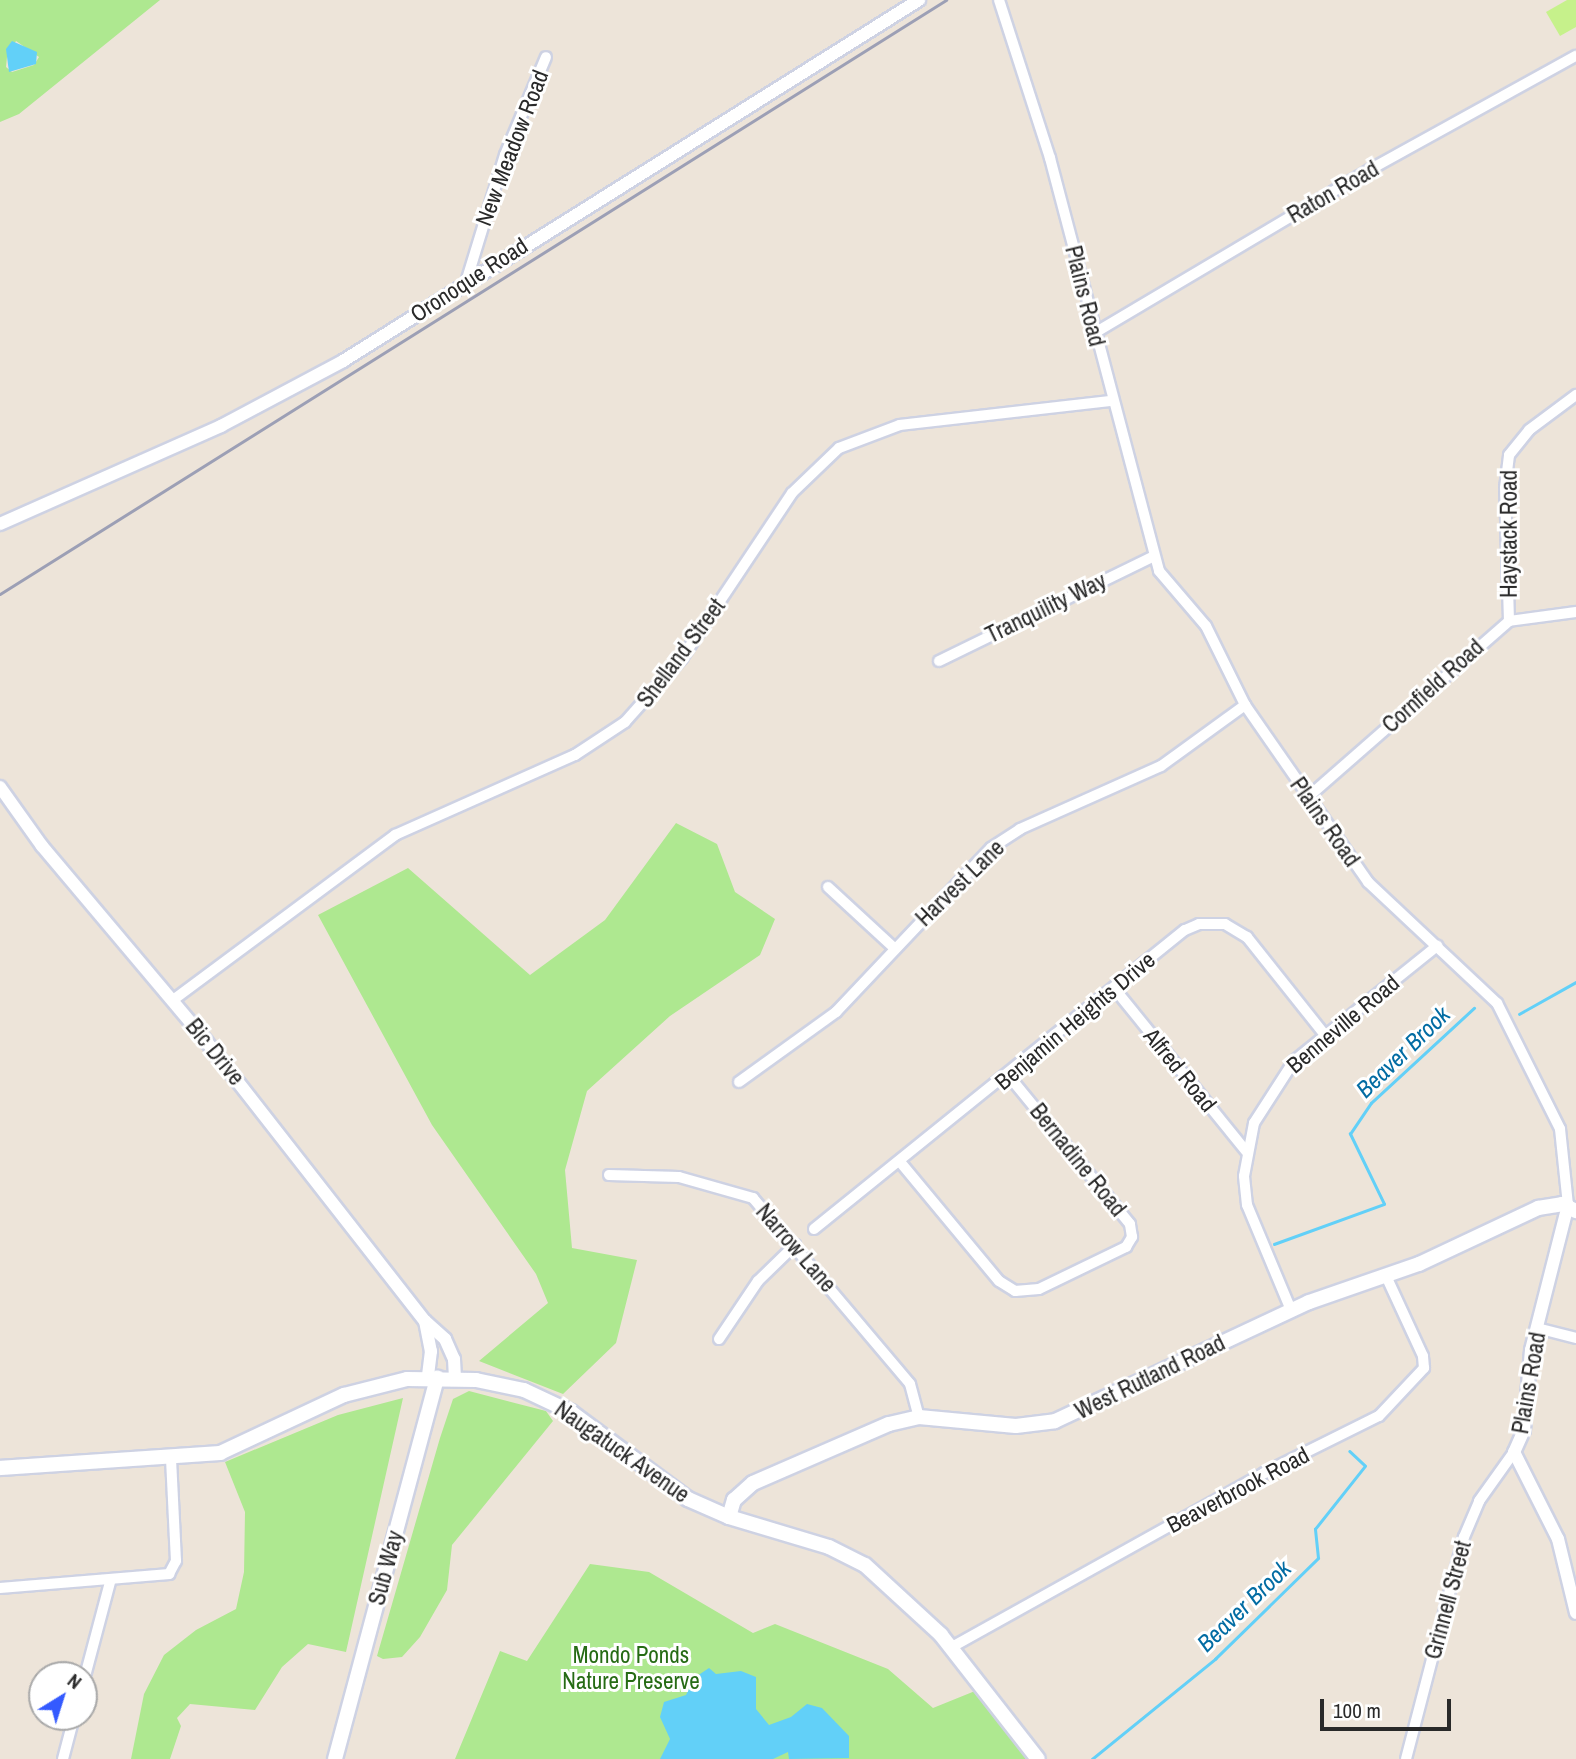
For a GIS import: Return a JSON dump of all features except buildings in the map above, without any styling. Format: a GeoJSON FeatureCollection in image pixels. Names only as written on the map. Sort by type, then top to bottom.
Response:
{"type":"FeatureCollection","features":[{"type":"Feature","properties":{"kind":"main road","name":"West Rutland Road"},"geometry":{"type":"LineString","coordinates":[[729,1517],[739,1494],[760,1479],[889,1424],[919,1417],[1016,1426],[1055,1421],[1291,1310],[1386,1276],[1538,1208],[1572,1208]]}},
{"type":"Feature","properties":{"kind":"main road","name":"Naugatuck Avenue"},"geometry":{"type":"LineString","coordinates":[[0,1468],[220,1453],[344,1395],[433,1377],[508,1386],[556,1404],[665,1485],[729,1517],[857,1559],[905,1598],[952,1647],[1038,1759]]}},
{"type":"Feature","properties":{"kind":"main road","name":"Sub Way"},"geometry":{"type":"LineString","coordinates":[[335,1759],[433,1377]]}},
{"type":"Feature","properties":{"kind":"street","name":"Oronoque Road"},"geometry":{"type":"LineString","coordinates":[[0,524],[221,426],[343,361],[467,279],[919,0]]}},
{"type":"Feature","properties":{"kind":"street","name":"Plains Road"},"geometry":{"type":"LineString","coordinates":[[999,0],[1050,158],[1093,334],[1154,556],[1165,582],[1206,626],[1245,705],[1307,798],[1368,882],[1497,1003],[1544,1090],[1563,1144],[1572,1208],[1537,1328],[1524,1430],[1514,1452],[1558,1539],[1576,1613]]}},
{"type":"Feature","properties":{"kind":"street","name":"Raton Road"},"geometry":{"type":"LineString","coordinates":[[1093,334],[1371,169],[1576,56]]}},
{"type":"Feature","properties":{"kind":"street","name":"New Meadow Road"},"geometry":{"type":"LineString","coordinates":[[467,279],[505,155],[546,57]]}},
{"type":"Feature","properties":{"kind":"street","name":"Haystack Road"},"geometry":{"type":"LineString","coordinates":[[1509,621],[1505,488],[1509,455],[1528,430],[1576,395]]}},
{"type":"Feature","properties":{"kind":"street","name":"Shelland Street"},"geometry":{"type":"LineString","coordinates":[[173,1000],[395,835],[575,755],[625,722],[682,658],[792,493],[839,448],[900,425],[1112,401]]}},
{"type":"Feature","properties":{"kind":"street","name":"Tranquility Way"},"geometry":{"type":"LineString","coordinates":[[939,661],[1154,556]]}},
{"type":"Feature","properties":{"kind":"street"},"geometry":{"type":"LineString","coordinates":[[1509,621],[1576,612]]}},
{"type":"Feature","properties":{"kind":"street","name":"Cornfield Road"},"geometry":{"type":"LineString","coordinates":[[1307,798],[1509,621]]}},
{"type":"Feature","properties":{"kind":"street","name":"Harvest Lane"},"geometry":{"type":"LineString","coordinates":[[739,1082],[836,1012],[990,848],[1020,829],[1161,766],[1245,705]]}},
{"type":"Feature","properties":{"kind":"street","name":"Bic Drive"},"geometry":{"type":"LineString","coordinates":[[0,787],[42,846],[173,1000],[425,1321],[450,1349],[455,1378]]}},
{"type":"Feature","properties":{"kind":"street"},"geometry":{"type":"LineString","coordinates":[[828,887],[894,948]]}},
{"type":"Feature","properties":{"kind":"street","name":"Benjamin Heights Drive"},"geometry":{"type":"LineString","coordinates":[[814,1229],[1009,1076],[1185,930],[1199,924],[1225,924],[1256,947],[1325,1035]]}},
{"type":"Feature","properties":{"kind":"street","name":"Benneville Road"},"geometry":{"type":"LineString","coordinates":[[1291,1310],[1251,1223],[1244,1176],[1246,1151],[1254,1123],[1277,1082],[1325,1035],[1437,946]]}},
{"type":"Feature","properties":{"kind":"street","name":"Alfred Road"},"geometry":{"type":"LineString","coordinates":[[1114,988],[1246,1151]]}},
{"type":"Feature","properties":{"kind":"street","name":"Bernadine Road"},"geometry":{"type":"LineString","coordinates":[[901,1163],[999,1281],[1015,1291],[1039,1289],[1126,1247],[1132,1237],[1130,1224],[1009,1076]]}},
{"type":"Feature","properties":{"kind":"street","name":"Narrow Lane"},"geometry":{"type":"LineString","coordinates":[[609,1175],[679,1177],[753,1198],[910,1384],[919,1417]]}},
{"type":"Feature","properties":{"kind":"street"},"geometry":{"type":"LineString","coordinates":[[719,1339],[758,1281],[795,1245]]}},
{"type":"Feature","properties":{"kind":"street","name":"Beaverbrook Road"},"geometry":{"type":"LineString","coordinates":[[952,1647],[1264,1473],[1379,1416],[1424,1368],[1423,1356],[1386,1276]]}},
{"type":"Feature","properties":{"kind":"street"},"geometry":{"type":"LineString","coordinates":[[425,1321],[433,1377]]}},
{"type":"Feature","properties":{"kind":"street"},"geometry":{"type":"LineString","coordinates":[[1537,1328],[1576,1338]]}},
{"type":"Feature","properties":{"kind":"street","name":"Grinnell Street"},"geometry":{"type":"LineString","coordinates":[[1406,1759],[1464,1537],[1479,1501],[1514,1452]]}},
{"type":"Feature","properties":{"kind":"street"},"geometry":{"type":"LineString","coordinates":[[0,1588],[163,1578],[175,1567],[171,1458]]}},
{"type":"Feature","properties":{"kind":"street"},"geometry":{"type":"LineString","coordinates":[[89,1661],[110,1582]]}},
{"type":"Feature","properties":{"kind":"street"},"geometry":{"type":"LineString","coordinates":[[63,1759],[70,1731]]}},
{"type":"Feature","properties":{"kind":"green space"},"geometry":{"type":"Polygon","coordinates":[[[0,0],[160,0],[19,114],[0,122],[0,0]],[[16,41],[7,57],[6,67],[12,72],[34,65],[39,57],[16,41]]]}},
{"type":"Feature","properties":{"kind":"green space"},"geometry":{"type":"Polygon","coordinates":[[[1567,0],[1576,0],[1576,27],[1560,36],[1546,12],[1567,0]]]}},
{"type":"Feature","properties":{"kind":"green space"},"geometry":{"type":"Polygon","coordinates":[[[676,823],[717,844],[735,892],[775,919],[760,955],[670,1016],[587,1091],[565,1170],[572,1248],[637,1260],[616,1343],[563,1394],[479,1361],[548,1303],[536,1274],[432,1125],[318,915],[408,868],[530,975],[605,920],[676,823]]]}},
{"type":"Feature","properties":{"kind":"green space"},"geometry":{"type":"Polygon","coordinates":[[[469,1391],[546,1411],[553,1421],[452,1545],[447,1590],[420,1637],[402,1657],[383,1659],[377,1656],[440,1438],[453,1399],[469,1391]]]}},
{"type":"Feature","properties":{"kind":"green space"},"geometry":{"type":"Polygon","coordinates":[[[403,1398],[346,1652],[308,1644],[282,1667],[255,1710],[190,1704],[177,1718],[181,1726],[170,1759],[131,1759],[144,1694],[164,1655],[196,1630],[236,1609],[244,1572],[245,1512],[225,1462],[338,1415],[403,1398]]]}},
{"type":"Feature","properties":{"kind":"green space","name":"Mondo Ponds Nature Preserve"},"geometry":{"type":"Polygon","coordinates":[[[590,1564],[649,1572],[753,1633],[775,1624],[888,1669],[933,1708],[975,1691],[1027,1759],[455,1759],[500,1651],[527,1661],[590,1564]]]}},
{"type":"Feature","properties":{"kind":"water"},"geometry":{"type":"Polygon","coordinates":[[[12,41],[37,52],[36,64],[9,72],[6,49],[12,41]]]}},
{"type":"Feature","properties":{"kind":"water"},"geometry":{"type":"Polygon","coordinates":[[[709,1668],[716,1674],[741,1671],[756,1677],[756,1709],[769,1725],[791,1717],[807,1704],[822,1708],[849,1736],[849,1758],[789,1759],[788,1752],[773,1759],[660,1759],[670,1739],[660,1717],[664,1702],[686,1695],[694,1678],[709,1668]]]}},
{"type":"Feature","properties":{"kind":"waterway","name":"Beaver Brook"},"geometry":{"type":"LineString","coordinates":[[1519,1014],[1576,982]]}},
{"type":"Feature","properties":{"kind":"waterway","name":"Beaver Brook"},"geometry":{"type":"LineString","coordinates":[[1274,1244],[1384,1204],[1350,1134],[1371,1103],[1474,1008]]}},
{"type":"Feature","properties":{"kind":"waterway","name":"Beaver Brook"},"geometry":{"type":"LineString","coordinates":[[1092,1759],[1215,1659],[1318,1558],[1315,1529],[1365,1466],[1350,1452]]}},
{"type":"Feature","properties":{"kind":"railway"},"geometry":{"type":"LineString","coordinates":[[0,594],[946,0]]}}]}
